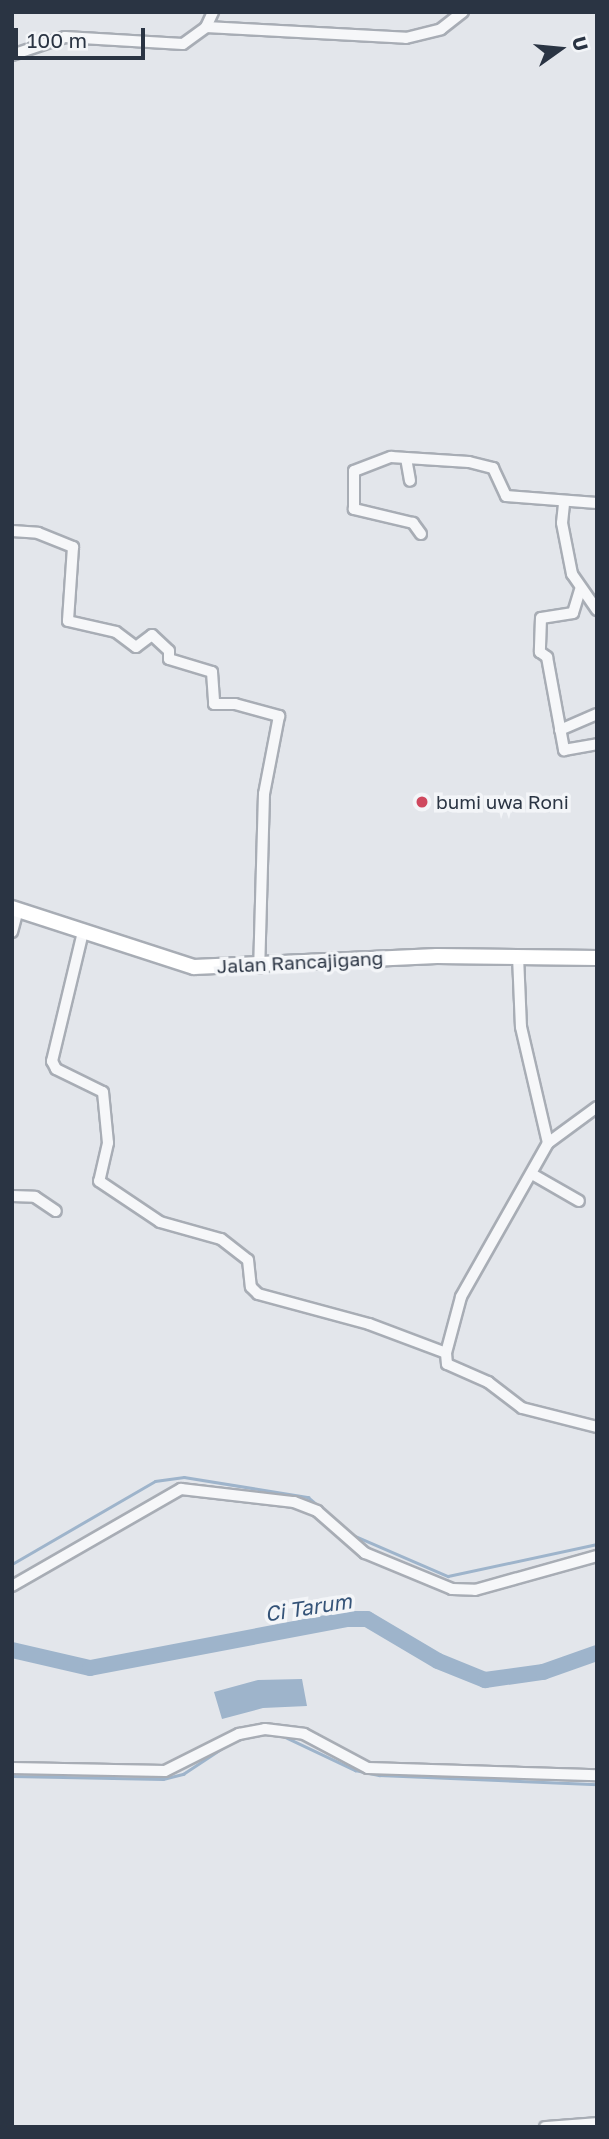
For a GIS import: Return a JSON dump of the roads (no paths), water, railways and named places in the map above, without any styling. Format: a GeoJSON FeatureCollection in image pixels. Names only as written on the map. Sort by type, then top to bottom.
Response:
{"type":"FeatureCollection","features":[{"type":"Feature","properties":{"kind":"main road","name":"Jalan Rancajigang"},"geometry":{"type":"LineString","coordinates":[[15,909],[182,966],[259,968],[369,958],[597,958]]}},
{"type":"Feature","properties":{"kind":"street"},"geometry":{"type":"LineString","coordinates":[[12,55],[65,37],[183,44],[206,27],[213,12]]}},
{"type":"Feature","properties":{"kind":"street"},"geometry":{"type":"LineString","coordinates":[[206,27],[406,38],[441,29],[463,12]]}},
{"type":"Feature","properties":{"kind":"street"},"geometry":{"type":"LineString","coordinates":[[421,534],[413,523],[354,508],[354,471],[386,457],[488,466],[504,496],[564,504],[597,503]]}},
{"type":"Feature","properties":{"kind":"street"},"geometry":{"type":"LineString","coordinates":[[406,458],[410,481]]}},
{"type":"Feature","properties":{"kind":"street"},"geometry":{"type":"LineString","coordinates":[[564,504],[562,523],[580,590],[597,610]]}},
{"type":"Feature","properties":{"kind":"street"},"geometry":{"type":"LineString","coordinates":[[12,531],[38,533],[72,547],[68,621],[114,632],[136,647],[152,635],[168,650],[169,659],[212,672],[214,704],[235,704],[279,716],[264,794],[259,968]]}},
{"type":"Feature","properties":{"kind":"street"},"geometry":{"type":"LineString","coordinates":[[580,590],[573,613],[558,611],[540,622],[540,652],[547,657],[565,751],[597,744]]}},
{"type":"Feature","properties":{"kind":"street"},"geometry":{"type":"LineString","coordinates":[[561,730],[597,713]]}},
{"type":"Feature","properties":{"kind":"street"},"geometry":{"type":"LineString","coordinates":[[12,932],[15,909]]}},
{"type":"Feature","properties":{"kind":"street"},"geometry":{"type":"LineString","coordinates":[[83,932],[52,1061],[56,1069],[103,1092],[108,1143],[99,1181],[160,1222],[221,1239],[248,1260],[251,1287],[258,1294],[369,1324],[446,1353]]}},
{"type":"Feature","properties":{"kind":"street"},"geometry":{"type":"LineString","coordinates":[[518,956],[520,1022],[548,1143]]}},
{"type":"Feature","properties":{"kind":"street"},"geometry":{"type":"LineString","coordinates":[[597,1107],[548,1143],[461,1297],[446,1353],[447,1364],[488,1382],[522,1408],[597,1427]]}},
{"type":"Feature","properties":{"kind":"street"},"geometry":{"type":"LineString","coordinates":[[532,1174],[579,1201]]}},
{"type":"Feature","properties":{"kind":"street"},"geometry":{"type":"LineString","coordinates":[[12,1196],[35,1197],[56,1211]]}},
{"type":"Feature","properties":{"kind":"street"},"geometry":{"type":"LineString","coordinates":[[12,1586],[181,1489],[294,1502],[317,1511],[365,1553],[452,1589],[475,1590],[597,1556]]}},
{"type":"Feature","properties":{"kind":"street"},"geometry":{"type":"LineString","coordinates":[[12,1768],[165,1771],[239,1734],[265,1729],[304,1734],[368,1768],[597,1775]]}},
{"type":"Feature","properties":{"kind":"street"},"geometry":{"type":"LineString","coordinates":[[545,2127],[597,2123]]}},
{"type":"Feature","properties":{"kind":"water"},"geometry":{"type":"Polygon","coordinates":[[[302,1679],[307,1706],[263,1708],[222,1719],[214,1692],[258,1680],[302,1679]]]}},
{"type":"Feature","properties":{"kind":"waterway"},"geometry":{"type":"LineString","coordinates":[[12,1564],[155,1481],[184,1477],[308,1497],[341,1525]]}},
{"type":"Feature","properties":{"kind":"waterway"},"geometry":{"type":"LineString","coordinates":[[348,1533],[448,1576],[597,1544]]}},
{"type":"Feature","properties":{"kind":"waterway","name":"Ci Tarum"},"geometry":{"type":"LineString","coordinates":[[12,1650],[90,1668],[346,1619],[367,1619],[438,1661],[485,1680],[543,1672],[597,1653]]}},
{"type":"Feature","properties":{"kind":"waterway"},"geometry":{"type":"LineString","coordinates":[[283,1736],[355,1770],[379,1775],[597,1784]]}},
{"type":"Feature","properties":{"kind":"waterway"},"geometry":{"type":"LineString","coordinates":[[233,1742],[246,1737]]}},
{"type":"Feature","properties":{"kind":"waterway"},"geometry":{"type":"LineString","coordinates":[[12,1776],[163,1779],[183,1774],[227,1745]]}},
{"type":"Feature","properties":{"kind":"place","name":"bumi uwa Roni"},"geometry":{"type":"Point","coordinates":[422,802]}}]}
